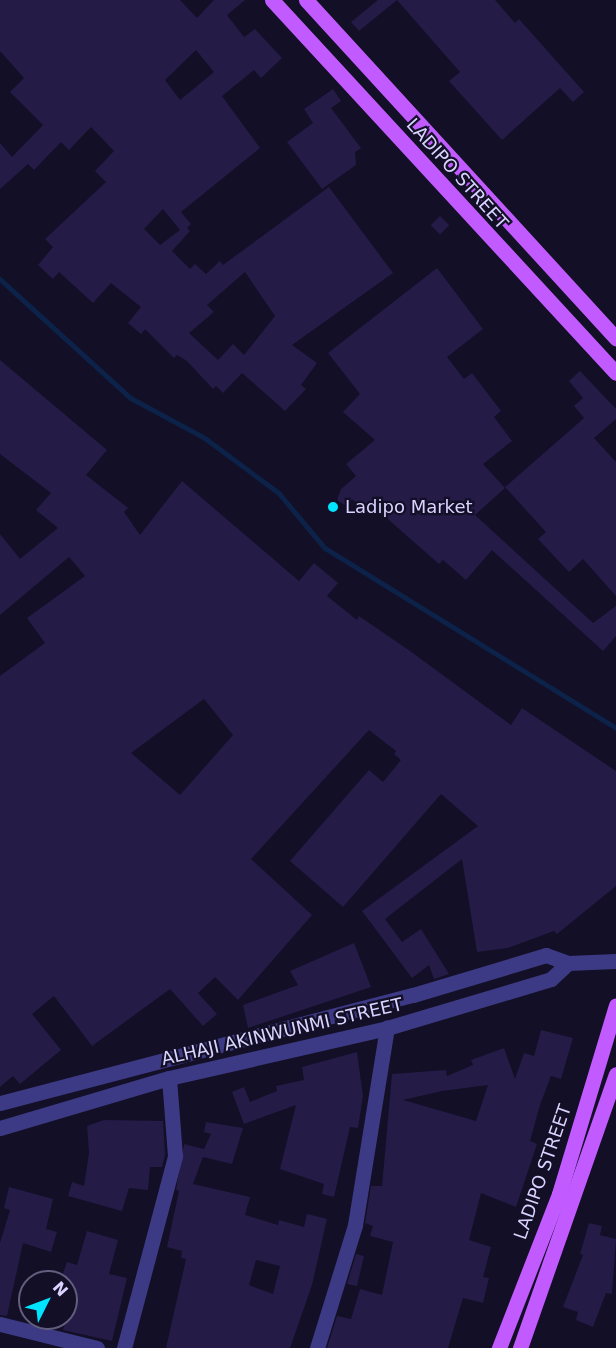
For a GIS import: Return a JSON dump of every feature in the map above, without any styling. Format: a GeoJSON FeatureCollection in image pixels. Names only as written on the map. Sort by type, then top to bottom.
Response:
{"type":"FeatureCollection","features":[{"type":"Feature","properties":{"kind":"main road","name":"LADIPO STREET"},"geometry":{"type":"LineString","coordinates":[[272,0],[616,373]]}},
{"type":"Feature","properties":{"kind":"main road","name":"LADIPO STREET"},"geometry":{"type":"LineString","coordinates":[[306,0],[616,338]]}},
{"type":"Feature","properties":{"kind":"main road","name":"LADIPO STREET"},"geometry":{"type":"LineString","coordinates":[[499,1348],[559,1194],[616,1005]]}},
{"type":"Feature","properties":{"kind":"main road","name":"LADIPO STREET"},"geometry":{"type":"LineString","coordinates":[[520,1348],[616,1074]]}},
{"type":"Feature","properties":{"kind":"street","name":"ALHAJI AKINWUNMI STREET"},"geometry":{"type":"LineString","coordinates":[[0,1103],[413,995],[546,955],[567,963],[616,961]]}},
{"type":"Feature","properties":{"kind":"street","name":"ALHAJI AKINWUNMI STREET"},"geometry":{"type":"LineString","coordinates":[[0,1128],[169,1078],[387,1028],[551,979],[567,963]]}},
{"type":"Feature","properties":{"kind":"street"},"geometry":{"type":"LineString","coordinates":[[317,1348],[355,1225],[387,1028]]}},
{"type":"Feature","properties":{"kind":"street"},"geometry":{"type":"LineString","coordinates":[[124,1348],[175,1156],[169,1078]]}},
{"type":"Feature","properties":{"kind":"street"},"geometry":{"type":"LineString","coordinates":[[0,1324],[97,1348]]}},
{"type":"Feature","properties":{"kind":"building"},"geometry":{"type":"Polygon","coordinates":[[[0,0],[180,0],[197,18],[214,0],[245,0],[227,15],[244,37],[255,29],[282,58],[261,78],[254,70],[222,96],[260,148],[181,212],[191,224],[187,228],[190,231],[172,251],[190,269],[195,264],[206,274],[220,261],[223,265],[329,187],[393,273],[292,345],[317,363],[301,385],[306,389],[285,411],[242,373],[223,393],[216,386],[213,389],[187,361],[177,355],[174,358],[145,329],[141,334],[128,323],[141,307],[111,283],[93,303],[59,272],[53,279],[38,265],[53,247],[45,239],[106,182],[95,171],[114,151],[91,127],[69,150],[61,142],[34,170],[28,164],[0,189],[0,143],[12,157],[43,125],[10,92],[24,78],[0,51],[0,0]],[[196,50],[165,80],[180,100],[214,72],[196,50]],[[163,209],[144,229],[160,245],[180,230],[163,209]],[[245,272],[207,305],[214,312],[189,333],[218,360],[233,344],[244,355],[275,316],[245,272]]]}},
{"type":"Feature","properties":{"kind":"building"},"geometry":{"type":"Polygon","coordinates":[[[378,0],[397,0],[359,31],[351,22],[378,0]]]}},
{"type":"Feature","properties":{"kind":"building"},"geometry":{"type":"Polygon","coordinates":[[[397,0],[495,0],[515,23],[519,19],[584,92],[573,102],[560,88],[502,140],[449,81],[460,72],[397,0]]]}},
{"type":"Feature","properties":{"kind":"building"},"geometry":{"type":"Polygon","coordinates":[[[333,89],[341,101],[331,108],[361,148],[355,152],[356,165],[322,189],[287,142],[313,123],[304,109],[333,89]]]}},
{"type":"Feature","properties":{"kind":"building"},"geometry":{"type":"Polygon","coordinates":[[[440,216],[449,225],[440,234],[431,225],[440,216]]]}},
{"type":"Feature","properties":{"kind":"building"},"geometry":{"type":"Polygon","coordinates":[[[437,268],[483,329],[447,357],[464,379],[472,373],[501,411],[494,417],[512,441],[483,464],[505,488],[475,515],[593,623],[616,606],[616,636],[603,651],[492,550],[466,580],[443,560],[439,564],[373,506],[367,512],[352,499],[348,507],[337,500],[341,489],[356,476],[346,464],[375,440],[343,412],[360,394],[328,353],[437,268]]]}},
{"type":"Feature","properties":{"kind":"building"},"geometry":{"type":"Polygon","coordinates":[[[0,360],[107,450],[86,475],[128,508],[124,512],[140,535],[182,481],[299,581],[314,563],[338,583],[327,596],[357,620],[359,616],[410,651],[511,725],[522,708],[616,771],[616,886],[557,934],[554,931],[508,948],[477,952],[462,859],[385,919],[402,942],[421,929],[449,974],[434,979],[429,965],[412,978],[362,911],[478,826],[441,794],[343,907],[290,861],[369,770],[383,782],[401,760],[394,754],[396,751],[369,730],[251,859],[312,915],[238,1000],[215,977],[198,993],[217,1014],[203,1026],[170,989],[92,1046],[54,996],[32,1014],[61,1050],[20,1084],[13,1076],[0,1087],[0,676],[45,643],[27,618],[85,576],[69,557],[0,615],[0,534],[20,559],[58,528],[36,510],[51,493],[0,454],[0,360]],[[204,699],[131,753],[180,795],[233,735],[204,699]]]}},
{"type":"Feature","properties":{"kind":"building"},"geometry":{"type":"Polygon","coordinates":[[[580,371],[616,409],[616,419],[594,438],[616,462],[616,596],[583,559],[569,572],[538,539],[546,532],[505,487],[584,418],[574,406],[583,398],[569,381],[580,371]]]}},
{"type":"Feature","properties":{"kind":"building"},"geometry":{"type":"Polygon","coordinates":[[[354,943],[371,987],[248,1028],[243,1005],[298,985],[290,971],[354,943]]]}},
{"type":"Feature","properties":{"kind":"building"},"geometry":{"type":"Polygon","coordinates":[[[541,1030],[573,1038],[561,1079],[551,1076],[540,1105],[530,1141],[537,1144],[516,1207],[481,1193],[469,1240],[491,1247],[483,1277],[489,1278],[483,1303],[463,1298],[448,1348],[327,1348],[337,1316],[351,1319],[360,1289],[382,1295],[393,1242],[370,1236],[373,1226],[365,1223],[371,1186],[382,1186],[392,1074],[446,1070],[447,1076],[473,1065],[471,1060],[504,1048],[515,1079],[524,1053],[534,1056],[541,1030]],[[488,1085],[442,1091],[403,1100],[476,1121],[488,1085]]]}},
{"type":"Feature","properties":{"kind":"building"},"geometry":{"type":"Polygon","coordinates":[[[357,1052],[363,1096],[358,1128],[350,1127],[334,1197],[322,1194],[324,1184],[280,1169],[296,1105],[244,1124],[232,1092],[244,1087],[250,1102],[277,1091],[276,1086],[304,1080],[302,1067],[357,1052]]]}},
{"type":"Feature","properties":{"kind":"building"},"geometry":{"type":"Polygon","coordinates":[[[104,1120],[163,1121],[165,1155],[162,1167],[150,1167],[148,1190],[129,1188],[122,1211],[68,1196],[72,1182],[84,1186],[89,1153],[87,1126],[104,1120]]]}},
{"type":"Feature","properties":{"kind":"building"},"geometry":{"type":"Polygon","coordinates":[[[206,1122],[243,1128],[232,1164],[203,1157],[193,1184],[250,1197],[245,1215],[278,1225],[279,1220],[304,1227],[307,1214],[327,1219],[312,1285],[290,1348],[166,1348],[186,1259],[181,1258],[182,1251],[167,1247],[179,1191],[176,1190],[184,1144],[204,1149],[211,1134],[204,1132],[206,1122]],[[256,1260],[249,1285],[273,1294],[280,1266],[256,1260]]]}},
{"type":"Feature","properties":{"kind":"building"},"geometry":{"type":"Polygon","coordinates":[[[9,1187],[53,1199],[46,1229],[57,1232],[51,1252],[23,1243],[7,1316],[0,1315],[0,1243],[10,1210],[4,1208],[9,1187]]]}},
{"type":"Feature","properties":{"kind":"building"},"geometry":{"type":"Polygon","coordinates":[[[589,1223],[602,1226],[600,1235],[616,1239],[612,1294],[606,1293],[593,1327],[576,1320],[578,1312],[563,1307],[583,1255],[580,1254],[589,1223]]]}},
{"type":"Feature","properties":{"kind":"building"},"geometry":{"type":"Polygon","coordinates":[[[87,1231],[118,1240],[109,1274],[127,1278],[112,1341],[63,1330],[78,1330],[78,1270],[64,1270],[67,1262],[77,1265],[87,1231]]]}},
{"type":"Feature","properties":{"kind":"building"},"geometry":{"type":"Polygon","coordinates":[[[356,1254],[364,1256],[357,1286],[347,1284],[356,1254]]]}},
{"type":"Feature","properties":{"kind":"waterway"},"geometry":{"type":"LineString","coordinates":[[0,279],[131,398],[205,438],[279,493],[325,548],[616,728]]}},
{"type":"Feature","properties":{"kind":"place","name":"Ladipo Market"},"geometry":{"type":"Point","coordinates":[333,507]}}]}
